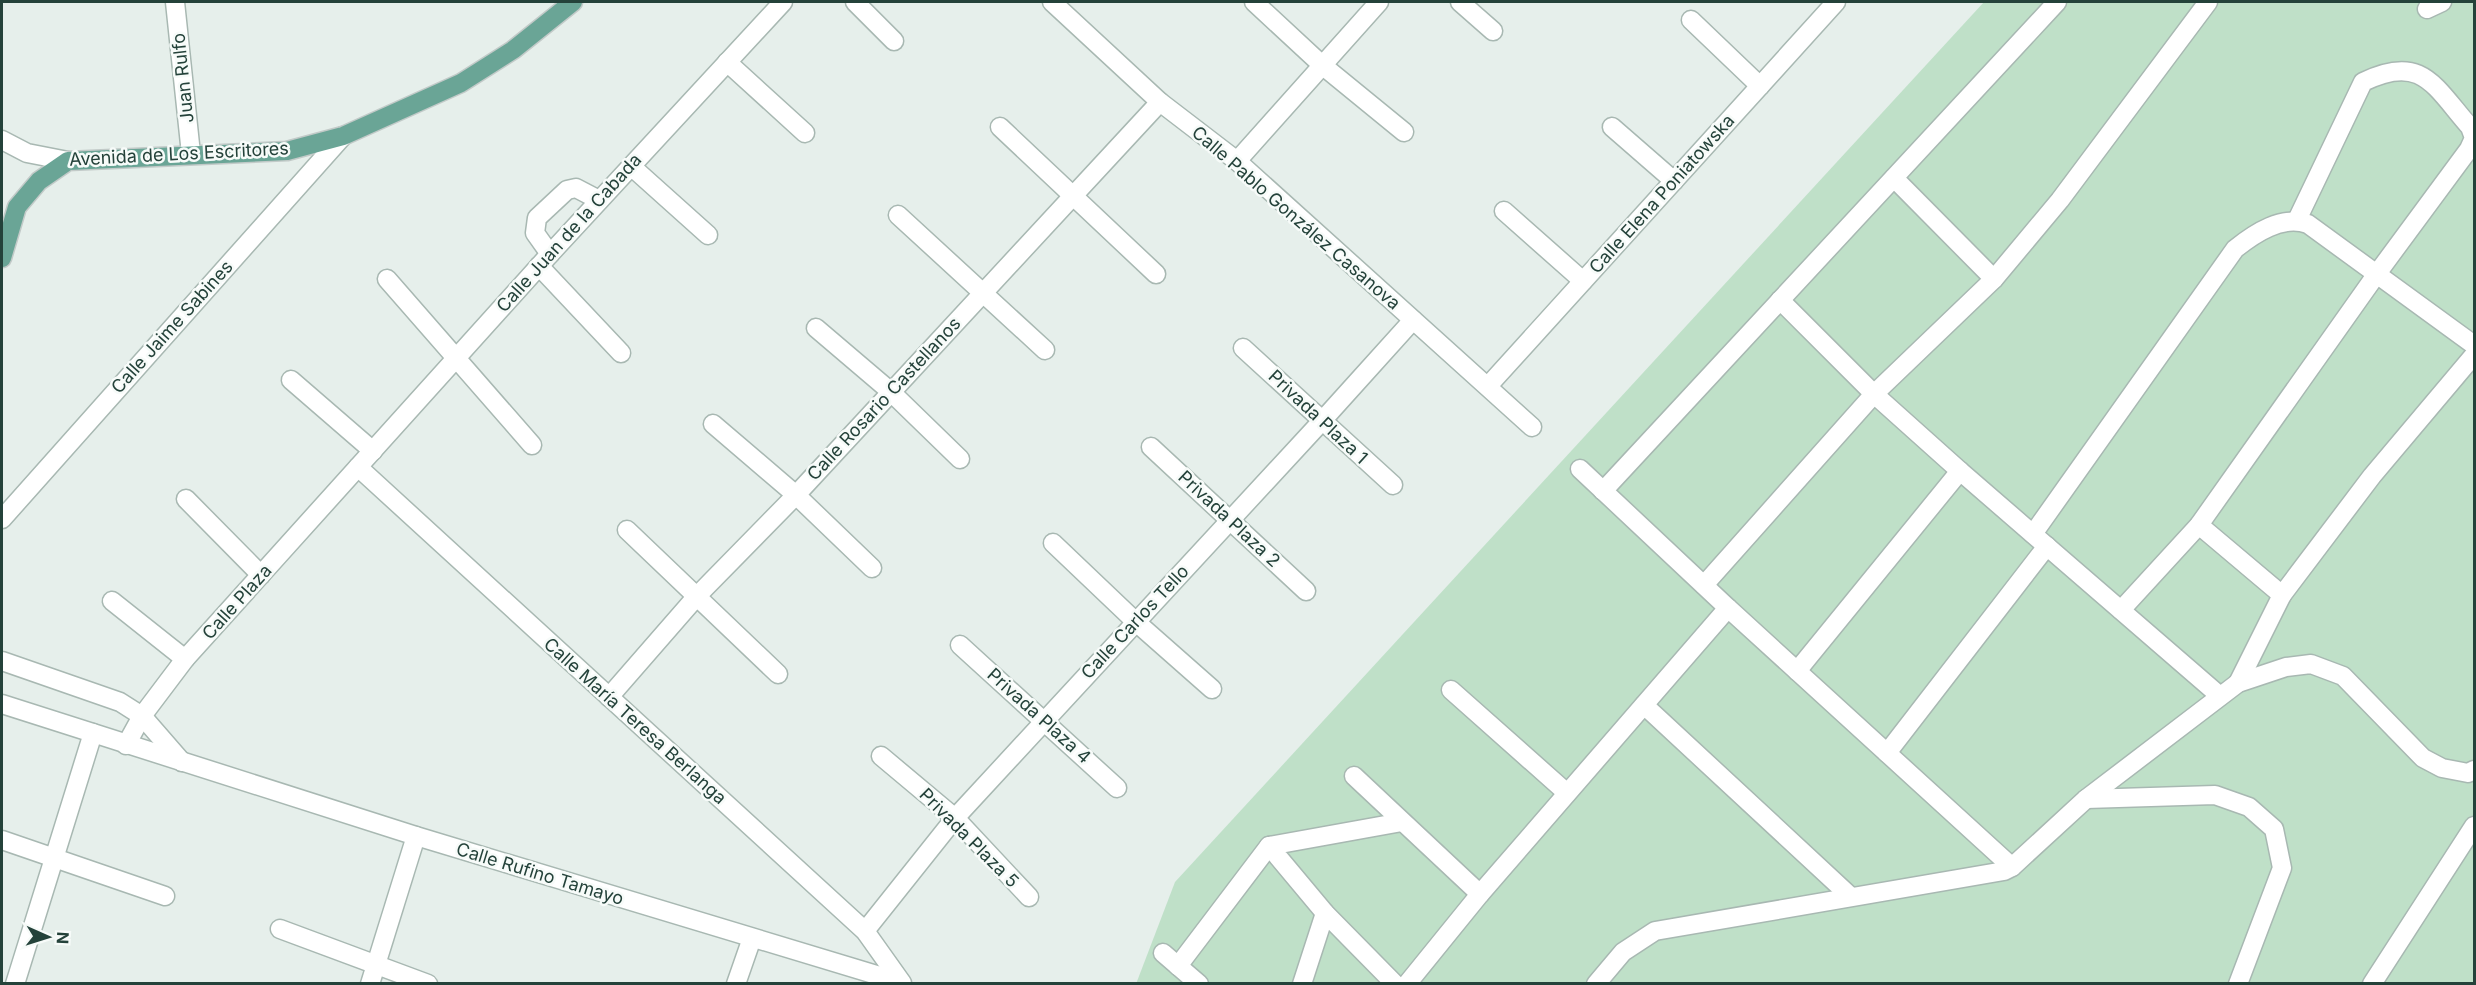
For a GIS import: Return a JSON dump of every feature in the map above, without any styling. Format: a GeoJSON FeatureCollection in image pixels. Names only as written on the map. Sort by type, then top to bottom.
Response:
{"type":"FeatureCollection","features":[{"type":"Feature","properties":{"kind":"main road","name":"Avenida de Los Escritores"},"geometry":{"type":"LineString","coordinates":[[68,161],[287,150],[343,136],[461,83],[513,50],[573,2]]}},
{"type":"Feature","properties":{"kind":"main road"},"geometry":{"type":"LineString","coordinates":[[2,258],[17,207],[39,181],[68,161]]}},
{"type":"Feature","properties":{"kind":"street","name":"Juan Rulfo"},"geometry":{"type":"LineString","coordinates":[[175,2],[191,154]]}},
{"type":"Feature","properties":{"kind":"street","name":"Calle Juan de la Cabada"},"geometry":{"type":"LineString","coordinates":[[358,468],[544,260],[783,2]]}},
{"type":"Feature","properties":{"kind":"street"},"geometry":{"type":"LineString","coordinates":[[855,2],[894,41]]}},
{"type":"Feature","properties":{"kind":"street","name":"Calle Pablo González Casanova"},"geometry":{"type":"LineString","coordinates":[[1052,2],[1160,102],[1237,161],[1533,427]]}},
{"type":"Feature","properties":{"kind":"street"},"geometry":{"type":"LineString","coordinates":[[1254,2],[1322,65],[1404,132]]}},
{"type":"Feature","properties":{"kind":"street"},"geometry":{"type":"LineString","coordinates":[[1237,161],[1379,2]]}},
{"type":"Feature","properties":{"kind":"street"},"geometry":{"type":"LineString","coordinates":[[1460,2],[1493,31]]}},
{"type":"Feature","properties":{"kind":"street","name":"Calle Elena Poniatowska"},"geometry":{"type":"LineString","coordinates":[[1488,386],[1836,2]]}},
{"type":"Feature","properties":{"kind":"street"},"geometry":{"type":"LineString","coordinates":[[1603,491],[2057,2]]}},
{"type":"Feature","properties":{"kind":"street"},"geometry":{"type":"LineString","coordinates":[[1704,585],[1874,394],[1994,279],[2060,200],[2208,2]]}},
{"type":"Feature","properties":{"kind":"street"},"geometry":{"type":"LineString","coordinates":[[1691,20],[1760,86]]}},
{"type":"Feature","properties":{"kind":"street"},"geometry":{"type":"LineString","coordinates":[[727,62],[805,133]]}},
{"type":"Feature","properties":{"kind":"street"},"geometry":{"type":"LineString","coordinates":[[2121,610],[2199,525],[2376,275],[2469,149],[2474,138],[2470,127],[2425,76],[2405,71],[2383,72],[2363,82],[2297,220]]}},
{"type":"Feature","properties":{"kind":"street","name":"Calle Rosario Castellanos"},"geometry":{"type":"LineString","coordinates":[[609,697],[697,596],[796,495],[982,291],[1160,102]]}},
{"type":"Feature","properties":{"kind":"street"},"geometry":{"type":"LineString","coordinates":[[1000,127],[1156,274]]}},
{"type":"Feature","properties":{"kind":"street"},"geometry":{"type":"LineString","coordinates":[[1612,127],[1674,181]]}},
{"type":"Feature","properties":{"kind":"street","name":"Calle Jaime Sabines"},"geometry":{"type":"LineString","coordinates":[[2,519],[343,136]]}},
{"type":"Feature","properties":{"kind":"street","name":"Avenida de Los Escritores"},"geometry":{"type":"LineString","coordinates":[[2,140],[27,153],[68,161]]}},
{"type":"Feature","properties":{"kind":"street"},"geometry":{"type":"LineString","coordinates":[[631,166],[708,235]]}},
{"type":"Feature","properties":{"kind":"street"},"geometry":{"type":"LineString","coordinates":[[1894,178],[1994,279]]}},
{"type":"Feature","properties":{"kind":"street"},"geometry":{"type":"LineString","coordinates":[[599,200],[576,188],[567,190],[537,218],[535,232],[544,260],[621,353]]}},
{"type":"Feature","properties":{"kind":"street"},"geometry":{"type":"LineString","coordinates":[[1504,211],[1583,280]]}},
{"type":"Feature","properties":{"kind":"street"},"geometry":{"type":"LineString","coordinates":[[898,215],[1044,350]]}},
{"type":"Feature","properties":{"kind":"street"},"geometry":{"type":"LineString","coordinates":[[1887,753],[2040,540],[2235,249],[2256,233],[2297,220],[2308,224],[2475,345]]}},
{"type":"Feature","properties":{"kind":"street"},"geometry":{"type":"LineString","coordinates":[[387,279],[532,445]]}},
{"type":"Feature","properties":{"kind":"street"},"geometry":{"type":"LineString","coordinates":[[1780,300],[1874,394],[2220,696]]}},
{"type":"Feature","properties":{"kind":"street","name":"Calle Carlos Tello"},"geometry":{"type":"LineString","coordinates":[[865,931],[955,818],[1322,422],[1413,320]]}},
{"type":"Feature","properties":{"kind":"street"},"geometry":{"type":"LineString","coordinates":[[816,328],[890,391],[960,459]]}},
{"type":"Feature","properties":{"kind":"street","name":"Privada Plaza 1"},"geometry":{"type":"LineString","coordinates":[[1244,348],[1393,485]]}},
{"type":"Feature","properties":{"kind":"street"},"geometry":{"type":"LineString","coordinates":[[2238,683],[2283,595],[2372,476],[2475,355]]}},
{"type":"Feature","properties":{"kind":"street"},"geometry":{"type":"LineString","coordinates":[[291,380],[374,451]]}},
{"type":"Feature","properties":{"kind":"street"},"geometry":{"type":"LineString","coordinates":[[713,424],[796,495],[872,568]]}},
{"type":"Feature","properties":{"kind":"street","name":"Privada Plaza 2"},"geometry":{"type":"LineString","coordinates":[[1151,447],[1306,591]]}},
{"type":"Feature","properties":{"kind":"street","name":"Calle Plaza"},"geometry":{"type":"LineString","coordinates":[[126,745],[142,716],[185,659],[358,468]]}},
{"type":"Feature","properties":{"kind":"street","name":"Calle María Teresa Berlanga"},"geometry":{"type":"LineString","coordinates":[[358,468],[865,931],[901,983]]}},
{"type":"Feature","properties":{"kind":"street"},"geometry":{"type":"LineString","coordinates":[[1580,469],[1728,608],[2012,867]]}},
{"type":"Feature","properties":{"kind":"street"},"geometry":{"type":"LineString","coordinates":[[1797,671],[1960,471]]}},
{"type":"Feature","properties":{"kind":"street"},"geometry":{"type":"LineString","coordinates":[[186,499],[261,574]]}},
{"type":"Feature","properties":{"kind":"street"},"geometry":{"type":"LineString","coordinates":[[2199,525],[2283,595]]}},
{"type":"Feature","properties":{"kind":"street"},"geometry":{"type":"LineString","coordinates":[[627,530],[778,674]]}},
{"type":"Feature","properties":{"kind":"street"},"geometry":{"type":"LineString","coordinates":[[1053,543],[1136,622],[1212,689]]}},
{"type":"Feature","properties":{"kind":"street"},"geometry":{"type":"LineString","coordinates":[[112,601],[185,659]]}},
{"type":"Feature","properties":{"kind":"street"},"geometry":{"type":"LineString","coordinates":[[1407,984],[1480,894],[1728,608]]}},
{"type":"Feature","properties":{"kind":"street","name":"Privada Plaza 4"},"geometry":{"type":"LineString","coordinates":[[960,645],[1117,788]]}},
{"type":"Feature","properties":{"kind":"street"},"geometry":{"type":"LineString","coordinates":[[2,661],[120,702],[142,716],[182,762]]}},
{"type":"Feature","properties":{"kind":"street"},"geometry":{"type":"LineString","coordinates":[[1596,984],[1623,952],[1654,931],[2004,871],[2012,867],[2086,799],[2220,696],[2238,683],[2286,667],[2311,664],[2343,676],[2423,758],[2442,768],[2468,773],[2475,770]]}},
{"type":"Feature","properties":{"kind":"street"},"geometry":{"type":"LineString","coordinates":[[1451,690],[1568,793]]}},
{"type":"Feature","properties":{"kind":"street","name":"Calle Rufino Tamayo"},"geometry":{"type":"LineString","coordinates":[[2,704],[416,836],[901,983]]}},
{"type":"Feature","properties":{"kind":"street"},"geometry":{"type":"LineString","coordinates":[[1644,705],[1850,896]]}},
{"type":"Feature","properties":{"kind":"street"},"geometry":{"type":"LineString","coordinates":[[15,984],[93,733]]}},
{"type":"Feature","properties":{"kind":"street","name":"Privada Plaza 5"},"geometry":{"type":"LineString","coordinates":[[881,756],[955,818],[1029,897]]}},
{"type":"Feature","properties":{"kind":"street"},"geometry":{"type":"LineString","coordinates":[[1354,776],[1480,894]]}},
{"type":"Feature","properties":{"kind":"street"},"geometry":{"type":"LineString","coordinates":[[2086,799],[2216,795],[2249,807],[2274,829],[2282,868],[2238,984]]}},
{"type":"Feature","properties":{"kind":"street"},"geometry":{"type":"LineString","coordinates":[[1178,966],[1269,846],[1402,822]]}},
{"type":"Feature","properties":{"kind":"street"},"geometry":{"type":"LineString","coordinates":[[2372,984],[2475,826]]}},
{"type":"Feature","properties":{"kind":"street"},"geometry":{"type":"LineString","coordinates":[[370,984],[416,836]]}},
{"type":"Feature","properties":{"kind":"street"},"geometry":{"type":"LineString","coordinates":[[2,840],[165,896]]}},
{"type":"Feature","properties":{"kind":"street"},"geometry":{"type":"LineString","coordinates":[[1269,846],[1324,913],[1395,984]]}},
{"type":"Feature","properties":{"kind":"street"},"geometry":{"type":"LineString","coordinates":[[1302,984],[1324,913]]}},
{"type":"Feature","properties":{"kind":"street"},"geometry":{"type":"LineString","coordinates":[[280,929],[428,984]]}},
{"type":"Feature","properties":{"kind":"street"},"geometry":{"type":"LineString","coordinates":[[736,984],[752,938]]}},
{"type":"Feature","properties":{"kind":"street"},"geometry":{"type":"LineString","coordinates":[[1163,953],[1199,984]]}},
{"type":"Feature","properties":{"kind":"green space"},"geometry":{"type":"Polygon","coordinates":[[[1984,2],[2474,2],[2474,983],[1136,984],[1175,882],[1984,2]]]}}]}
